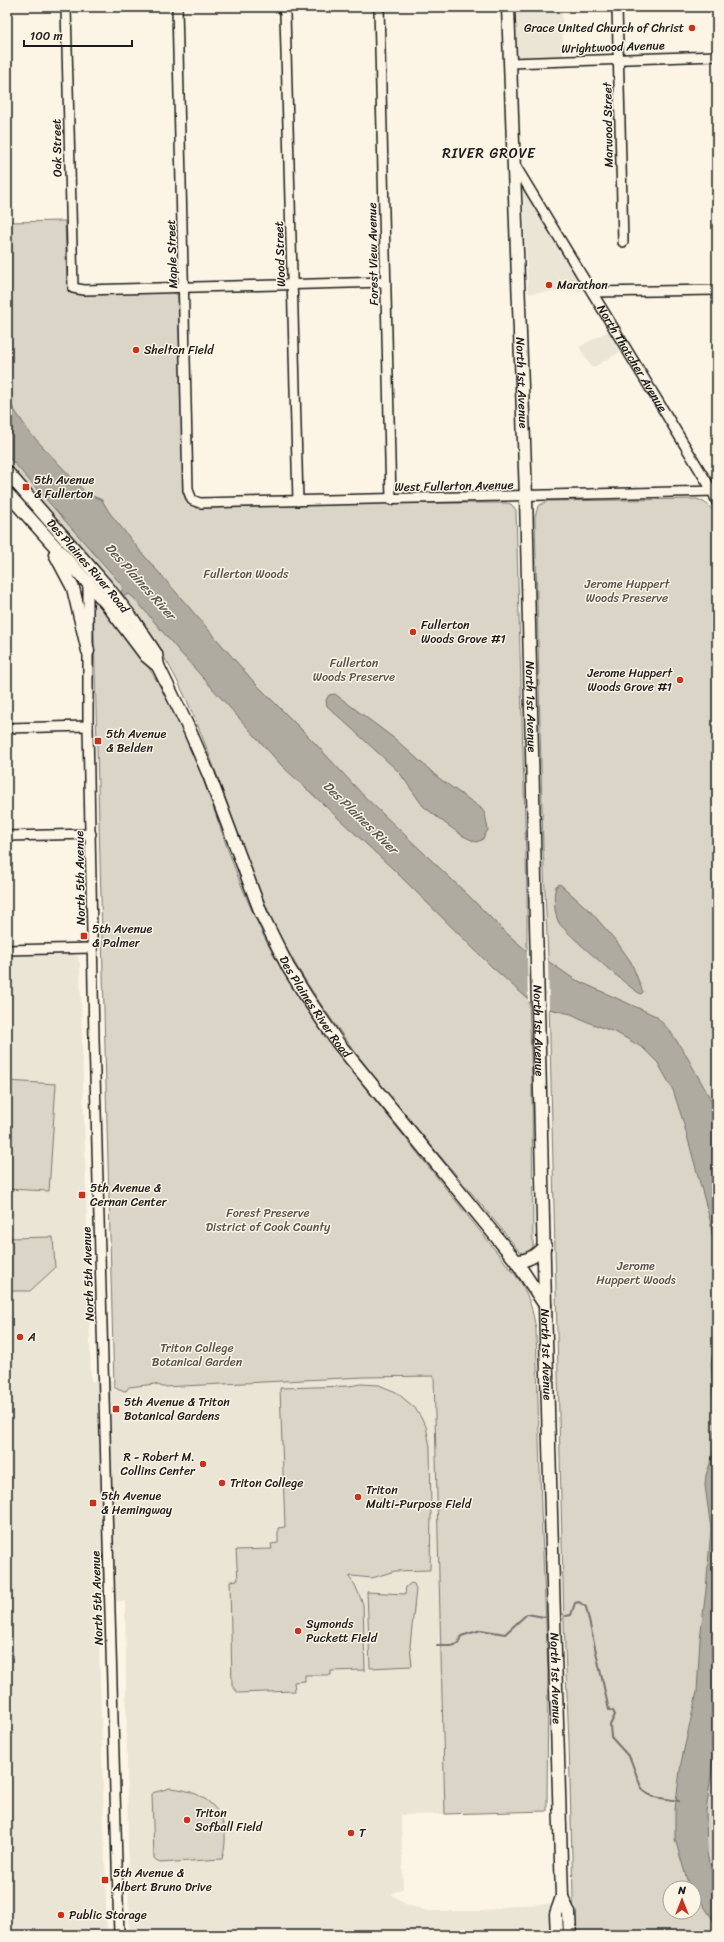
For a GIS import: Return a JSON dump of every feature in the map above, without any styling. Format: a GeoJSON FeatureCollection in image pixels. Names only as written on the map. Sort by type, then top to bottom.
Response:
{"type":"FeatureCollection","features":[{"type":"Feature","properties":{"kind":"main road","name":"North Thatcher Avenue"},"geometry":{"type":"LineString","coordinates":[[508,7],[514,164]]}},
{"type":"Feature","properties":{"kind":"main road","name":"North 1st Avenue"},"geometry":{"type":"LineString","coordinates":[[514,164],[526,496],[540,1018],[545,1305],[562,1897],[556,1914],[557,1935]]}},
{"type":"Feature","properties":{"kind":"main road","name":"Des Plaines River Road"},"geometry":{"type":"LineString","coordinates":[[8,476],[88,564],[134,621],[156,654],[158,666],[189,729],[206,768],[261,913],[288,967],[338,1043],[516,1261],[545,1305]]}},
{"type":"Feature","properties":{"kind":"main road","name":"Des Plaines River Road"},"geometry":{"type":"LineString","coordinates":[[7,494],[88,584],[146,656],[158,666]]}},
{"type":"Feature","properties":{"kind":"main road"},"geometry":{"type":"LineString","coordinates":[[45,536],[73,588],[88,651]]}},
{"type":"Feature","properties":{"kind":"main road"},"geometry":{"type":"LineString","coordinates":[[516,1261],[526,1260],[535,1256],[545,1246]]}},
{"type":"Feature","properties":{"kind":"main road","name":"North 1st Avenue"},"geometry":{"type":"LineString","coordinates":[[562,1897],[569,1912],[570,1935]]}},
{"type":"Feature","properties":{"kind":"street","name":"Oak Street"},"geometry":{"type":"LineString","coordinates":[[66,7],[73,288],[84,290],[185,287]]}},
{"type":"Feature","properties":{"kind":"street","name":"Maple Street"},"geometry":{"type":"LineString","coordinates":[[177,7],[185,287],[188,490],[192,500]]}},
{"type":"Feature","properties":{"kind":"street","name":"Wood Street"},"geometry":{"type":"LineString","coordinates":[[283,7],[285,14],[298,501]]}},
{"type":"Feature","properties":{"kind":"street","name":"Forest View Avenue"},"geometry":{"type":"LineString","coordinates":[[379,7],[391,500]]}},
{"type":"Feature","properties":{"kind":"street","name":"Marwood Street"},"geometry":{"type":"LineString","coordinates":[[617,7],[623,242]]}},
{"type":"Feature","properties":{"kind":"street","name":"Wrightwood Avenue"},"geometry":{"type":"LineString","coordinates":[[510,62],[717,56]]}},
{"type":"Feature","properties":{"kind":"street","name":"North Thatcher Avenue"},"geometry":{"type":"LineString","coordinates":[[514,164],[715,491],[717,503]]}},
{"type":"Feature","properties":{"kind":"street"},"geometry":{"type":"LineString","coordinates":[[185,287],[386,282]]}},
{"type":"Feature","properties":{"kind":"street"},"geometry":{"type":"LineString","coordinates":[[592,292],[717,290]]}},
{"type":"Feature","properties":{"kind":"street","name":"West Fullerton Avenue"},"geometry":{"type":"LineString","coordinates":[[192,500],[200,503],[391,500],[715,491]]}},
{"type":"Feature","properties":{"kind":"street","name":"North 5th Avenue"},"geometry":{"type":"LineString","coordinates":[[88,564],[88,726],[92,948],[119,1935]]}},
{"type":"Feature","properties":{"kind":"street"},"geometry":{"type":"LineString","coordinates":[[7,728],[88,726]]}},
{"type":"Feature","properties":{"kind":"street"},"geometry":{"type":"LineString","coordinates":[[7,836],[91,834]]}},
{"type":"Feature","properties":{"kind":"street"},"geometry":{"type":"LineString","coordinates":[[7,950],[92,948]]}},
{"type":"Feature","properties":{"kind":"shaded area"},"geometry":{"type":"Polygon","coordinates":[[[516,7],[562,7],[563,64],[517,65],[516,7]]]}},
{"type":"Feature","properties":{"kind":"shaded area"},"geometry":{"type":"Polygon","coordinates":[[[523,190],[525,190],[585,291],[528,293],[523,190]]]}},
{"type":"Feature","properties":{"kind":"shaded area"},"geometry":{"type":"Polygon","coordinates":[[[610,330],[622,351],[592,368],[579,347],[610,330]]]}},
{"type":"Feature","properties":{"kind":"shaded area","name":"Triton College"},"geometry":{"type":"Polygon","coordinates":[[[73,954],[78,957],[80,964],[91,1381],[434,1375],[445,1814],[401,1815],[403,1888],[391,1894],[407,1905],[428,1911],[484,1911],[514,1905],[550,1904],[550,1935],[129,1935],[125,1601],[98,1602],[107,1935],[19,1935],[7,1923],[7,956],[73,954]]]}},
{"type":"Feature","properties":{"kind":"green space","name":"Fullerton Woods Preserve"},"geometry":{"type":"Polygon","coordinates":[[[65,221],[67,284],[72,293],[81,295],[172,292],[178,295],[184,495],[191,505],[204,508],[398,503],[506,503],[511,504],[516,510],[527,894],[527,946],[532,1081],[533,1247],[532,1250],[525,1255],[519,1251],[374,1076],[320,1003],[296,965],[262,897],[195,719],[179,684],[162,654],[143,624],[122,596],[77,542],[7,463],[7,222],[65,221]]]}},
{"type":"Feature","properties":{"kind":"green space","name":"Jerome Huppert Woods Preserve"},"geometry":{"type":"Polygon","coordinates":[[[697,499],[709,506],[717,518],[717,1935],[574,1935],[564,1624],[548,957],[543,848],[535,517],[538,506],[548,501],[697,499]]]}},
{"type":"Feature","properties":{"kind":"green space","name":"Forest Preserve District of Cook County"},"geometry":{"type":"Polygon","coordinates":[[[93,597],[103,606],[138,652],[156,679],[172,708],[204,781],[235,870],[262,933],[282,971],[317,1026],[520,1281],[528,1298],[536,1329],[541,1508],[548,1670],[547,1811],[445,1814],[434,1376],[364,1377],[163,1387],[155,1384],[129,1387],[126,1391],[119,1390],[114,1387],[93,597]]]}},
{"type":"Feature","properties":{"kind":"green space"},"geometry":{"type":"Polygon","coordinates":[[[7,1081],[56,1084],[49,1191],[7,1189],[7,1081]]]}},
{"type":"Feature","properties":{"kind":"green space"},"geometry":{"type":"Polygon","coordinates":[[[53,1237],[55,1268],[30,1291],[7,1291],[7,1238],[53,1237]]]}},
{"type":"Feature","properties":{"kind":"green space","name":"Triton Multi-Purpose Field"},"geometry":{"type":"Polygon","coordinates":[[[361,1384],[379,1385],[396,1392],[415,1408],[426,1426],[430,1447],[430,1570],[395,1571],[372,1578],[349,1577],[355,1585],[363,1604],[365,1670],[331,1671],[331,1675],[305,1675],[305,1681],[294,1682],[295,1691],[238,1693],[232,1686],[230,1581],[238,1580],[236,1550],[272,1549],[271,1544],[278,1543],[278,1528],[285,1527],[280,1388],[349,1386],[361,1384]]]}},
{"type":"Feature","properties":{"kind":"green space"},"geometry":{"type":"Polygon","coordinates":[[[411,1583],[414,1584],[416,1589],[410,1646],[412,1666],[370,1668],[367,1592],[405,1594],[406,1587],[411,1583]]]}},
{"type":"Feature","properties":{"kind":"green space","name":"Triton Sofball Field"},"geometry":{"type":"Polygon","coordinates":[[[170,1788],[184,1790],[197,1795],[208,1801],[216,1809],[222,1819],[225,1831],[225,1844],[222,1859],[159,1863],[154,1858],[152,1793],[170,1788]]]}},
{"type":"Feature","properties":{"kind":"water","name":"Des Plaines River"},"geometry":{"type":"Polygon","coordinates":[[[7,399],[30,433],[86,493],[102,500],[109,512],[141,552],[254,682],[312,740],[365,797],[503,930],[527,951],[548,961],[574,979],[656,1016],[670,1031],[686,1055],[710,1098],[717,1117],[717,1268],[710,1220],[683,1121],[673,1090],[658,1063],[643,1048],[617,1033],[571,1014],[549,1009],[528,999],[492,967],[393,869],[282,766],[178,650],[135,599],[129,594],[124,596],[121,592],[123,588],[120,583],[7,455],[7,399]]]}},
{"type":"Feature","properties":{"kind":"water"},"geometry":{"type":"Polygon","coordinates":[[[335,694],[395,739],[440,779],[481,808],[485,814],[488,830],[482,840],[476,842],[463,836],[423,806],[399,772],[327,706],[326,700],[329,695],[335,694]]]}},
{"type":"Feature","properties":{"kind":"water"},"geometry":{"type":"Polygon","coordinates":[[[560,884],[591,912],[617,942],[631,962],[643,992],[641,994],[598,960],[559,923],[556,915],[554,899],[556,886],[560,884]]]}},
{"type":"Feature","properties":{"kind":"water"},"geometry":{"type":"Polygon","coordinates":[[[717,1327],[717,1732],[706,1812],[707,1853],[710,1867],[717,1881],[717,1926],[702,1903],[702,1880],[687,1880],[675,1839],[675,1809],[681,1763],[697,1692],[700,1639],[711,1529],[705,1485],[706,1475],[713,1455],[715,1419],[711,1364],[717,1327]]]}},
{"type":"Feature","properties":{"kind":"pier"},"geometry":{"type":"Polygon","coordinates":[[[527,949],[548,959],[549,1011],[528,1001],[527,949]]]}},
{"type":"Feature","properties":{"kind":"waterway"},"geometry":{"type":"LineString","coordinates":[[566,1616],[571,1615],[575,1603],[579,1602],[586,1607],[609,1710],[613,1711],[615,1715],[610,1725],[611,1737],[630,1758],[641,1787],[646,1793],[654,1797],[679,1801]]}},
{"type":"Feature","properties":{"kind":"waterway"},"geometry":{"type":"LineString","coordinates":[[437,1646],[451,1646],[458,1644],[461,1636],[481,1630],[505,1634],[527,1614],[544,1617]]}},
{"type":"Feature","properties":{"kind":"place","name":"Grace United Church of Christ"},"geometry":{"type":"Point","coordinates":[692,28]}},
{"type":"Feature","properties":{"kind":"place","name":"Marathon"},"geometry":{"type":"Point","coordinates":[549,285]}},
{"type":"Feature","properties":{"kind":"place","name":"Shelton Field"},"geometry":{"type":"Point","coordinates":[136,350]}},
{"type":"Feature","properties":{"kind":"place","name":"5th Avenue & Fullerton"},"geometry":{"type":"Point","coordinates":[26,487]}},
{"type":"Feature","properties":{"kind":"place","name":"Fullerton Woods Grove #1"},"geometry":{"type":"Point","coordinates":[413,632]}},
{"type":"Feature","properties":{"kind":"place","name":"Jerome Huppert Woods Grove #1"},"geometry":{"type":"Point","coordinates":[680,680]}},
{"type":"Feature","properties":{"kind":"place","name":"5th Avenue & Belden"},"geometry":{"type":"Point","coordinates":[98,741]}},
{"type":"Feature","properties":{"kind":"place","name":"5th Avenue & Palmer"},"geometry":{"type":"Point","coordinates":[84,936]}},
{"type":"Feature","properties":{"kind":"place","name":"5th Avenue & Cernan Center"},"geometry":{"type":"Point","coordinates":[82,1195]}},
{"type":"Feature","properties":{"kind":"place","name":"A"},"geometry":{"type":"Point","coordinates":[20,1337]}},
{"type":"Feature","properties":{"kind":"place","name":"5th Avenue & Triton Botanical Gardens"},"geometry":{"type":"Point","coordinates":[116,1409]}},
{"type":"Feature","properties":{"kind":"place","name":"R - Robert M. Collins Center"},"geometry":{"type":"Point","coordinates":[203,1464]}},
{"type":"Feature","properties":{"kind":"place","name":"Triton College"},"geometry":{"type":"Point","coordinates":[222,1483]}},
{"type":"Feature","properties":{"kind":"place","name":"Triton Multi-Purpose Field"},"geometry":{"type":"Point","coordinates":[358,1497]}},
{"type":"Feature","properties":{"kind":"place","name":"5th Avenue & Hemingway"},"geometry":{"type":"Point","coordinates":[93,1503]}},
{"type":"Feature","properties":{"kind":"place","name":"Symonds Puckett Field"},"geometry":{"type":"Point","coordinates":[298,1631]}},
{"type":"Feature","properties":{"kind":"place","name":"Triton Sofball Field"},"geometry":{"type":"Point","coordinates":[187,1820]}},
{"type":"Feature","properties":{"kind":"place","name":"T"},"geometry":{"type":"Point","coordinates":[351,1833]}},
{"type":"Feature","properties":{"kind":"place","name":"5th Avenue & Albert Bruno Drive"},"geometry":{"type":"Point","coordinates":[105,1880]}},
{"type":"Feature","properties":{"kind":"place","name":"Public Storage"},"geometry":{"type":"Point","coordinates":[61,1915]}},
{"type":"Feature","properties":{"kind":"district","name":"RIVER GROVE"},"geometry":{"type":"Point","coordinates":[489,153]}},
{"type":"Feature","properties":{"kind":"park label","name":"Fullerton Woods"},"geometry":{"type":"Point","coordinates":[246,574]}},
{"type":"Feature","properties":{"kind":"park label","name":"Jerome Huppert Woods"},"geometry":{"type":"Point","coordinates":[636,1273]}},
{"type":"Feature","properties":{"kind":"park label","name":"Triton College Botanical Garden"},"geometry":{"type":"Point","coordinates":[197,1355]}}]}
